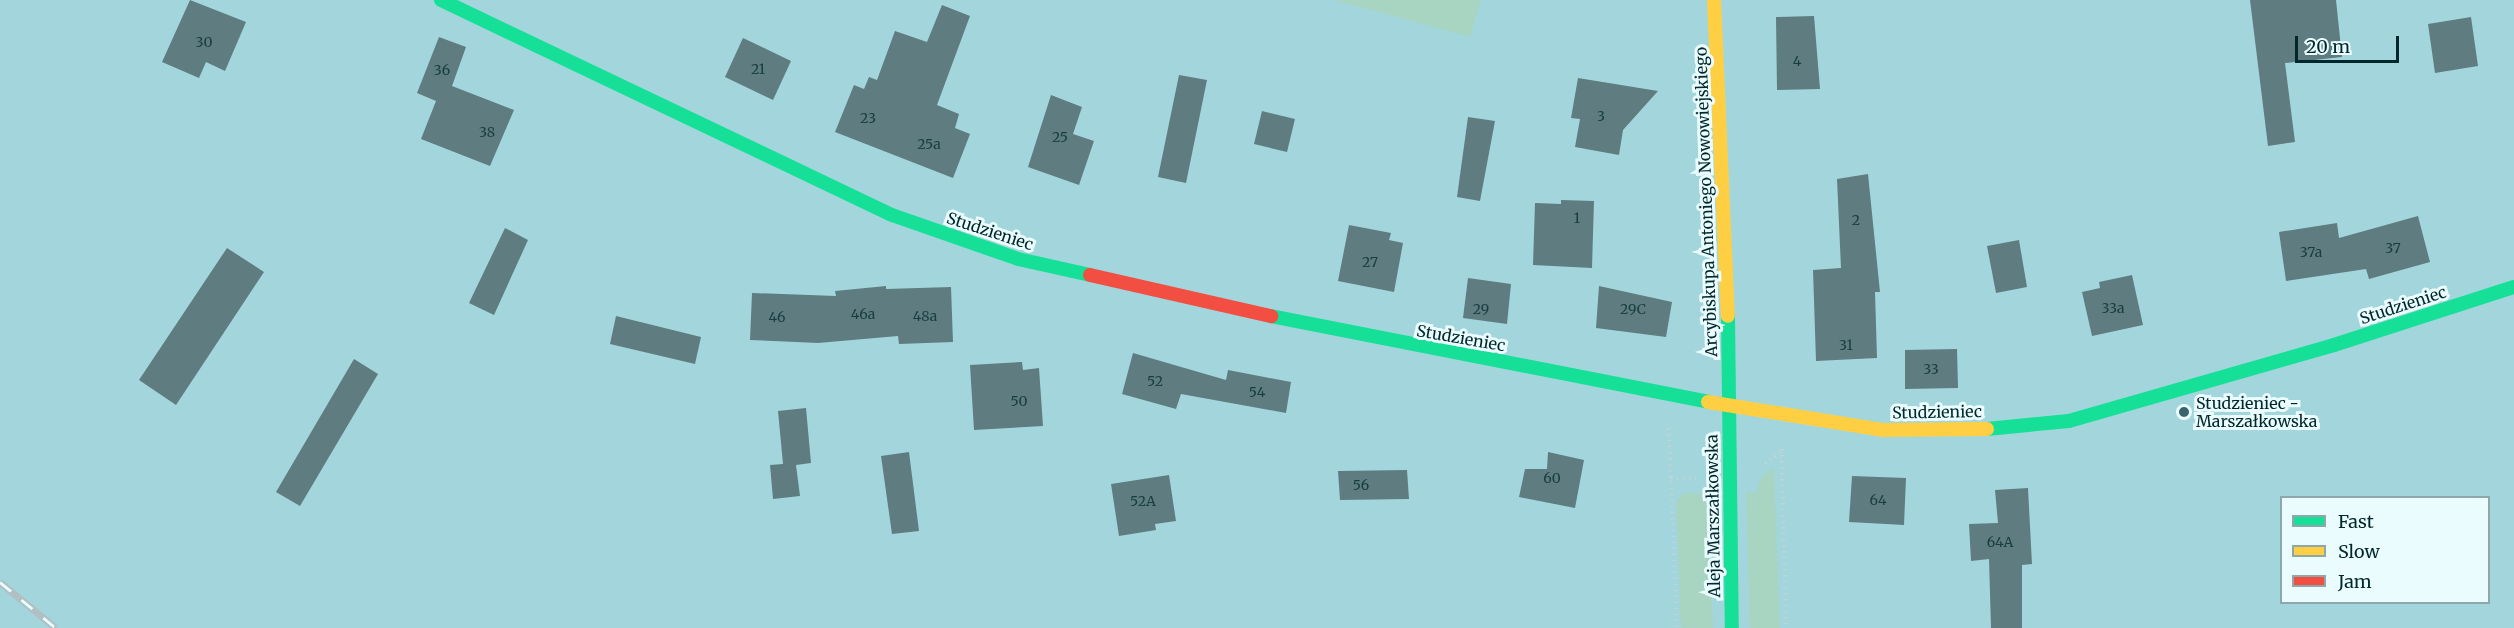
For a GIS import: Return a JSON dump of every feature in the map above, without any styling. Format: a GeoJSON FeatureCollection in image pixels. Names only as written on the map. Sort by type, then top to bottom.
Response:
{"type":"FeatureCollection","features":[{"type":"Feature","properties":{"kind":"main road","name":"Studzieniec"},"geometry":{"type":"LineString","coordinates":[[441,0],[892,215],[1018,259],[1381,340],[1726,403],[1783,416],[1882,430],[1976,430],[2069,421],[2334,345],[2514,287]]}},
{"type":"Feature","properties":{"kind":"main road","name":"Arcybiskupa Antoniego Nowowiejskiego"},"geometry":{"type":"LineString","coordinates":[[1714,0],[1729,349],[1726,403]]}},
{"type":"Feature","properties":{"kind":"main road","name":"Aleja Marszałkowska"},"geometry":{"type":"LineString","coordinates":[[1726,403],[1732,628]]}},
{"type":"Feature","properties":{"kind":"path"},"geometry":{"type":"LineString","coordinates":[[1667,393],[1677,628]]}},
{"type":"Feature","properties":{"kind":"path"},"geometry":{"type":"LineString","coordinates":[[1783,416],[1780,474],[1786,628]]}},
{"type":"Feature","properties":{"kind":"green space"},"geometry":{"type":"Polygon","coordinates":[[[1334,0],[1481,0],[1470,37],[1334,0]]]}},
{"type":"Feature","properties":{"kind":"green space"},"geometry":{"type":"Polygon","coordinates":[[[1774,468],[1780,628],[1750,628],[1746,492],[1756,493],[1762,476],[1774,468]]]}},
{"type":"Feature","properties":{"kind":"green space"},"geometry":{"type":"Polygon","coordinates":[[[1683,493],[1707,494],[1713,628],[1681,628],[1676,502],[1683,493]]]}},
{"type":"Feature","properties":{"kind":"building"},"geometry":{"type":"Polygon","coordinates":[[[190,0],[246,22],[225,71],[206,62],[199,78],[162,62],[190,0]]]}},
{"type":"Feature","properties":{"kind":"building"},"geometry":{"type":"Polygon","coordinates":[[[2250,0],[2336,0],[2342,57],[2285,63],[2295,142],[2268,146],[2250,0]]]}},
{"type":"Feature","properties":{"kind":"building"},"geometry":{"type":"Polygon","coordinates":[[[942,5],[970,16],[937,105],[959,114],[955,128],[970,134],[953,178],[835,132],[854,85],[864,89],[869,77],[877,80],[895,31],[927,42],[942,5]]]}},
{"type":"Feature","properties":{"kind":"building"},"geometry":{"type":"Polygon","coordinates":[[[1814,16],[1820,89],[1777,90],[1776,17],[1814,16]]]}},
{"type":"Feature","properties":{"kind":"building"},"geometry":{"type":"Polygon","coordinates":[[[2471,17],[2478,66],[2435,73],[2428,24],[2471,17]]]}},
{"type":"Feature","properties":{"kind":"building"},"geometry":{"type":"Polygon","coordinates":[[[439,37],[466,47],[452,86],[514,110],[490,166],[421,139],[436,101],[417,93],[439,37]]]}},
{"type":"Feature","properties":{"kind":"building"},"geometry":{"type":"Polygon","coordinates":[[[743,38],[791,61],[773,100],[725,77],[743,38]]]}},
{"type":"Feature","properties":{"kind":"building"},"geometry":{"type":"Polygon","coordinates":[[[1179,75],[1207,80],[1186,183],[1158,177],[1179,75]]]}},
{"type":"Feature","properties":{"kind":"building"},"geometry":{"type":"Polygon","coordinates":[[[1578,78],[1658,91],[1623,130],[1619,155],[1575,147],[1580,119],[1571,118],[1578,78]]]}},
{"type":"Feature","properties":{"kind":"building"},"geometry":{"type":"Polygon","coordinates":[[[1051,95],[1082,107],[1073,134],[1094,141],[1079,185],[1028,167],[1051,95]]]}},
{"type":"Feature","properties":{"kind":"building"},"geometry":{"type":"Polygon","coordinates":[[[1262,111],[1295,119],[1287,152],[1254,144],[1262,111]]]}},
{"type":"Feature","properties":{"kind":"building"},"geometry":{"type":"Polygon","coordinates":[[[1468,117],[1495,121],[1480,201],[1457,197],[1468,117]]]}},
{"type":"Feature","properties":{"kind":"building"},"geometry":{"type":"Polygon","coordinates":[[[1868,174],[1880,292],[1875,292],[1877,358],[1816,361],[1813,270],[1841,268],[1837,179],[1868,174]]]}},
{"type":"Feature","properties":{"kind":"building"},"geometry":{"type":"Polygon","coordinates":[[[1561,200],[1594,201],[1592,268],[1533,265],[1535,203],[1561,204],[1561,200]]]}},
{"type":"Feature","properties":{"kind":"building"},"geometry":{"type":"Polygon","coordinates":[[[2418,216],[2430,262],[2369,279],[2366,269],[2286,281],[2279,232],[2337,223],[2339,238],[2418,216]]]}},
{"type":"Feature","properties":{"kind":"building"},"geometry":{"type":"Polygon","coordinates":[[[1349,225],[1391,233],[1389,240],[1403,243],[1394,292],[1338,281],[1349,225]]]}},
{"type":"Feature","properties":{"kind":"building"},"geometry":{"type":"Polygon","coordinates":[[[505,228],[528,240],[494,315],[469,303],[505,228]]]}},
{"type":"Feature","properties":{"kind":"building"},"geometry":{"type":"Polygon","coordinates":[[[2019,240],[2027,287],[1996,293],[1987,246],[2019,240]]]}},
{"type":"Feature","properties":{"kind":"building"},"geometry":{"type":"Polygon","coordinates":[[[227,248],[264,272],[176,405],[139,380],[227,248]]]}},
{"type":"Feature","properties":{"kind":"building"},"geometry":{"type":"Polygon","coordinates":[[[2132,275],[2143,325],[2092,336],[2082,292],[2100,288],[2099,282],[2132,275]]]}},
{"type":"Feature","properties":{"kind":"building"},"geometry":{"type":"Polygon","coordinates":[[[1468,278],[1511,284],[1507,324],[1463,318],[1468,278]]]}},
{"type":"Feature","properties":{"kind":"building"},"geometry":{"type":"Polygon","coordinates":[[[886,286],[886,289],[951,287],[953,342],[899,344],[898,336],[818,343],[750,340],[752,293],[836,296],[835,291],[886,286]]]}},
{"type":"Feature","properties":{"kind":"building"},"geometry":{"type":"Polygon","coordinates":[[[1599,286],[1672,302],[1666,337],[1596,328],[1599,286]]]}},
{"type":"Feature","properties":{"kind":"building"},"geometry":{"type":"Polygon","coordinates":[[[616,316],[701,337],[695,364],[610,344],[616,316]]]}},
{"type":"Feature","properties":{"kind":"building"},"geometry":{"type":"Polygon","coordinates":[[[1957,349],[1958,388],[1905,389],[1905,350],[1957,349]]]}},
{"type":"Feature","properties":{"kind":"building"},"geometry":{"type":"Polygon","coordinates":[[[1133,353],[1226,380],[1228,370],[1291,382],[1286,413],[1181,394],[1176,409],[1122,394],[1133,353]]]}},
{"type":"Feature","properties":{"kind":"building"},"geometry":{"type":"Polygon","coordinates":[[[354,359],[378,374],[300,506],[276,492],[354,359]]]}},
{"type":"Feature","properties":{"kind":"building"},"geometry":{"type":"Polygon","coordinates":[[[1022,362],[1023,370],[1039,368],[1043,426],[974,430],[970,365],[1022,362]]]}},
{"type":"Feature","properties":{"kind":"building"},"geometry":{"type":"Polygon","coordinates":[[[806,408],[811,463],[796,465],[800,496],[773,499],[770,465],[783,464],[778,411],[806,408]]]}},
{"type":"Feature","properties":{"kind":"building"},"geometry":{"type":"Polygon","coordinates":[[[909,452],[919,531],[892,534],[881,456],[909,452]]]}},
{"type":"Feature","properties":{"kind":"building"},"geometry":{"type":"Polygon","coordinates":[[[1548,452],[1584,460],[1575,508],[1519,497],[1525,469],[1547,469],[1548,452]]]}},
{"type":"Feature","properties":{"kind":"building"},"geometry":{"type":"Polygon","coordinates":[[[1407,470],[1409,499],[1340,500],[1338,471],[1407,470]]]}},
{"type":"Feature","properties":{"kind":"building"},"geometry":{"type":"Polygon","coordinates":[[[1169,475],[1176,521],[1155,524],[1156,530],[1119,536],[1111,484],[1169,475]]]}},
{"type":"Feature","properties":{"kind":"building"},"geometry":{"type":"Polygon","coordinates":[[[1852,476],[1906,478],[1904,525],[1849,522],[1852,476]]]}},
{"type":"Feature","properties":{"kind":"building"},"geometry":{"type":"Polygon","coordinates":[[[2028,488],[2032,564],[2022,565],[2022,628],[1991,628],[1989,559],[1971,561],[1969,524],[1998,523],[1995,490],[2028,488]]]}},
{"type":"Feature","properties":{"kind":"railway"},"geometry":{"type":"LineString","coordinates":[[0,582],[56,628]]}},
{"type":"Feature","properties":{"kind":"traffic: fast"},"geometry":{"type":"LineString","coordinates":[[441,0],[892,215],[1018,259],[1090,275]]}},
{"type":"Feature","properties":{"kind":"traffic: fast"},"geometry":{"type":"LineString","coordinates":[[1987,429],[2069,421],[2334,345],[2514,287]]}},
{"type":"Feature","properties":{"kind":"traffic: fast"},"geometry":{"type":"LineString","coordinates":[[1271,316],[1708,402]]}},
{"type":"Feature","properties":{"kind":"traffic: fast"},"geometry":{"type":"LineString","coordinates":[[1728,316],[1732,628]]}},
{"type":"Feature","properties":{"kind":"traffic: slow"},"geometry":{"type":"LineString","coordinates":[[1714,0],[1728,316]]}},
{"type":"Feature","properties":{"kind":"traffic: slow"},"geometry":{"type":"LineString","coordinates":[[1708,402],[1882,430],[1987,429]]}},
{"type":"Feature","properties":{"kind":"traffic: jam"},"geometry":{"type":"LineString","coordinates":[[1090,275],[1271,316]]}},
{"type":"Feature","properties":{"kind":"place","name":"Studzieniec - Marszałkowska"},"geometry":{"type":"Point","coordinates":[2184,412]}}]}
